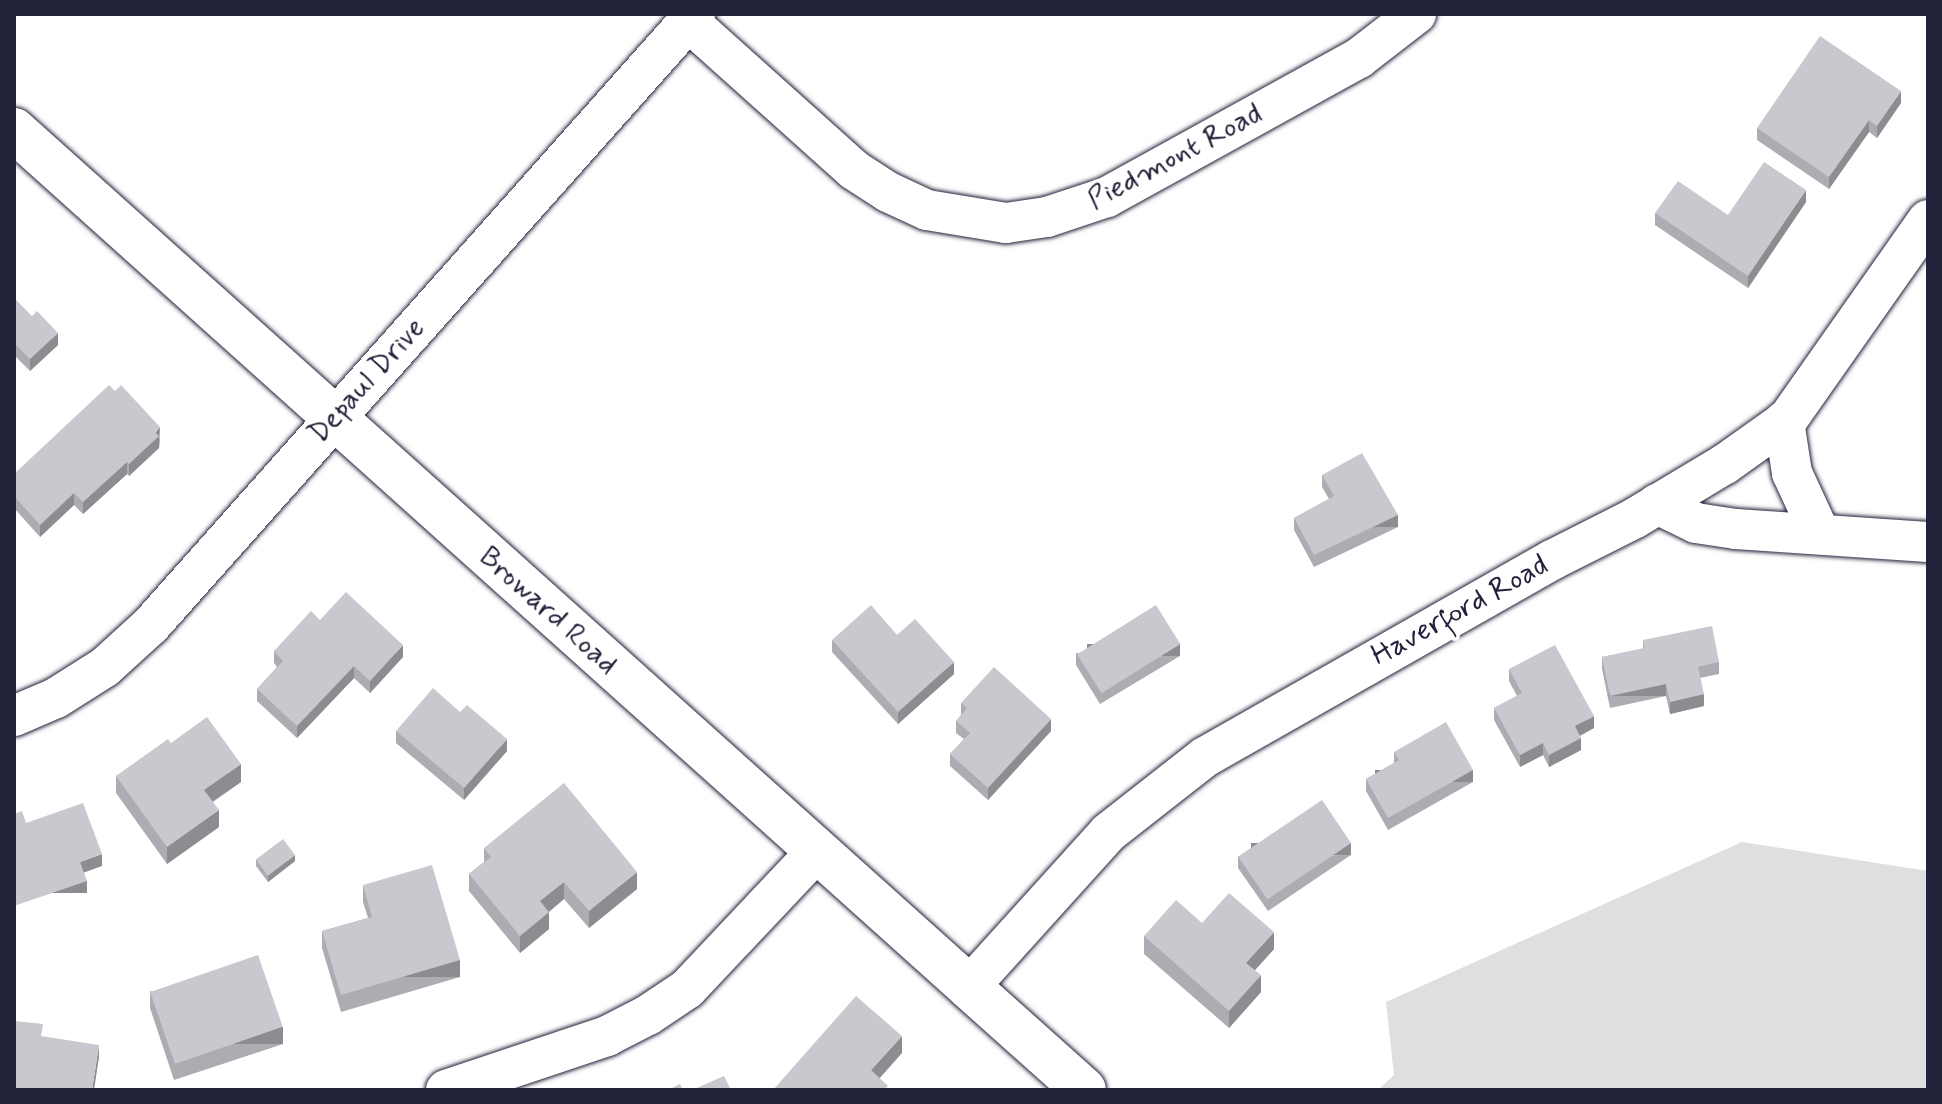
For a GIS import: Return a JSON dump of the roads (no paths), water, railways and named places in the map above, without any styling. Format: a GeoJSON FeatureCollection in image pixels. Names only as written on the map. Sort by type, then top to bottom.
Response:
{"type":"FeatureCollection","features":[{"type":"Feature","properties":{"kind":"main road","name":"Broward Road"},"geometry":{"type":"LineString","coordinates":[[14,130],[1084,1090]]}},
{"type":"Feature","properties":{"kind":"street","name":"Piedmont Road"},"geometry":{"type":"LineString","coordinates":[[691,18],[854,170],[888,192],[927,210],[1006,223],[1047,217],[1107,197],[1359,58],[1416,14]]}},
{"type":"Feature","properties":{"kind":"street","name":"Depaul Drive"},"geometry":{"type":"LineString","coordinates":[[14,716],[56,698],[105,667],[151,625],[691,18]]}},
{"type":"Feature","properties":{"kind":"street","name":"Haverford Road"},"geometry":{"type":"LineString","coordinates":[[969,987],[1108,833],[1205,757],[1450,616],[1657,504],[1725,464],[1784,421],[1928,220]]}},
{"type":"Feature","properties":{"kind":"street"},"geometry":{"type":"LineString","coordinates":[[1784,421],[1792,473],[1820,534]]}},
{"type":"Feature","properties":{"kind":"street"},"geometry":{"type":"LineString","coordinates":[[1657,504],[1696,523],[1928,542]]}},
{"type":"Feature","properties":{"kind":"street"},"geometry":{"type":"LineString","coordinates":[[446,1090],[607,1036],[648,1015],[687,989],[816,852]]}}]}
